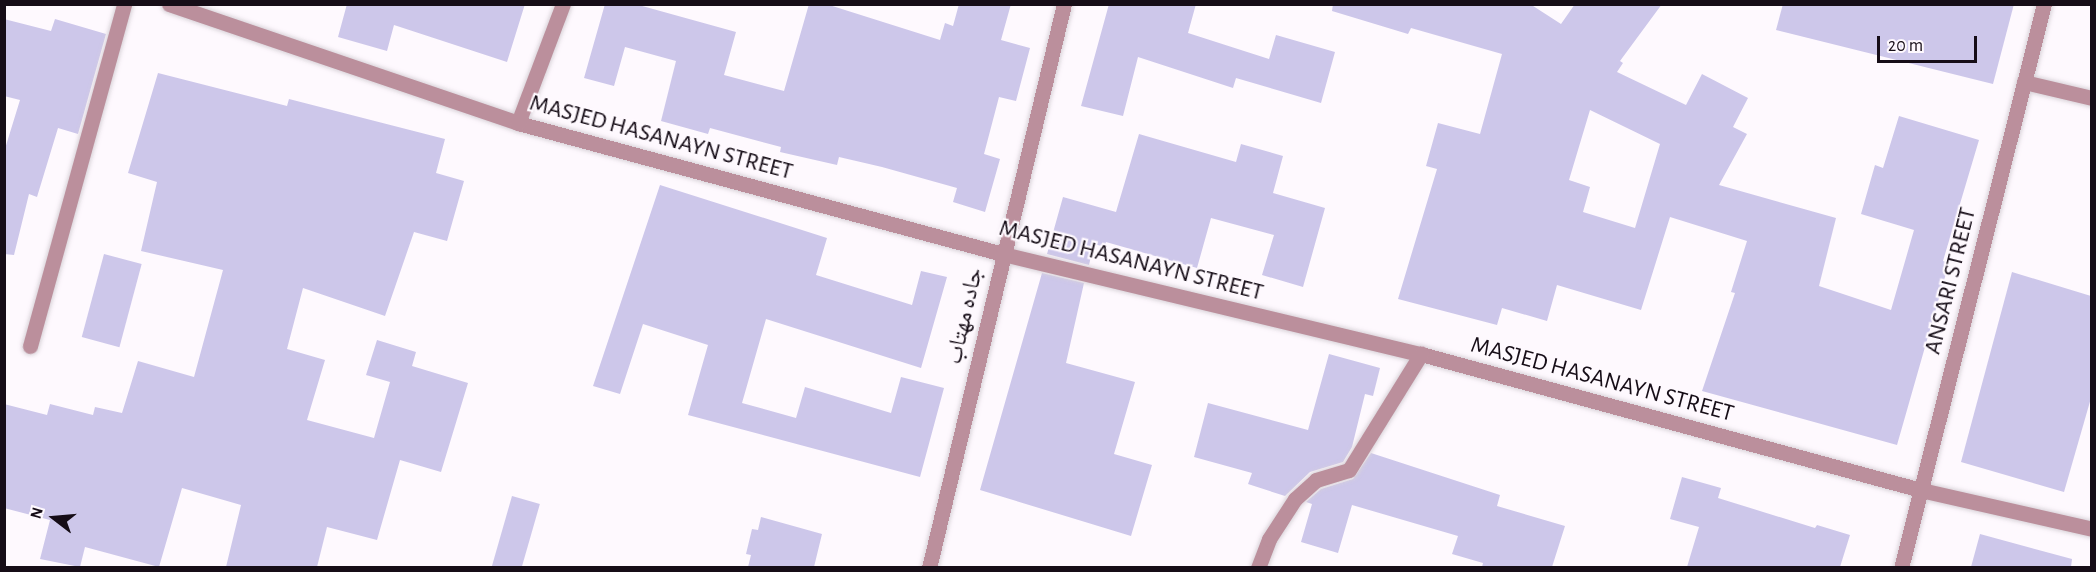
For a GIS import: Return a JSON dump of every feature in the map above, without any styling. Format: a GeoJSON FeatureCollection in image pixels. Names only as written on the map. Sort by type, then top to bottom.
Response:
{"type":"FeatureCollection","features":[{"type":"Feature","properties":{"kind":"street"},"geometry":{"type":"LineString","coordinates":[[30,346],[124,4]]}},
{"type":"Feature","properties":{"kind":"street","name":"MASJED HASANAYN STREET"},"geometry":{"type":"LineString","coordinates":[[168,4],[518,123],[1003,254],[1421,354],[1921,490],[2091,529]]}},
{"type":"Feature","properties":{"kind":"street"},"geometry":{"type":"LineString","coordinates":[[518,123],[563,4]]}},
{"type":"Feature","properties":{"kind":"street","name":"جاده مهتاب"},"geometry":{"type":"LineString","coordinates":[[929,567],[1064,4]]}},
{"type":"Feature","properties":{"kind":"street","name":"ANSARI STREET"},"geometry":{"type":"LineString","coordinates":[[1901,567],[2044,4]]}},
{"type":"Feature","properties":{"kind":"street"},"geometry":{"type":"LineString","coordinates":[[2024,82],[2091,98]]}},
{"type":"Feature","properties":{"kind":"street"},"geometry":{"type":"LineString","coordinates":[[1258,567],[1269,539],[1295,499],[1316,480],[1349,470],[1421,354]]}},
{"type":"Feature","properties":{"kind":"building"},"geometry":{"type":"Polygon","coordinates":[[[347,4],[525,4],[507,62],[394,25],[387,51],[338,37],[347,4]]]}},
{"type":"Feature","properties":{"kind":"building"},"geometry":{"type":"Polygon","coordinates":[[[605,4],[635,4],[736,32],[724,75],[784,91],[809,4],[826,4],[940,40],[945,23],[953,26],[959,4],[1011,4],[1001,40],[1030,48],[1016,101],[999,97],[984,154],[1000,159],[985,212],[953,202],[957,188],[839,157],[837,165],[780,152],[781,147],[710,128],[708,134],[661,121],[676,61],[625,47],[614,86],[584,78],[605,4]]]}},
{"type":"Feature","properties":{"kind":"building"},"geometry":{"type":"Polygon","coordinates":[[[1109,4],[1196,4],[1188,33],[1269,59],[1276,35],[1335,52],[1321,103],[1236,78],[1233,88],[1138,57],[1123,116],[1081,106],[1109,4]]]}},
{"type":"Feature","properties":{"kind":"building"},"geometry":{"type":"Polygon","coordinates":[[[1333,4],[1530,4],[1561,24],[1575,4],[1662,4],[1620,61],[1623,63],[1617,72],[1686,105],[1702,74],[1748,98],[1733,127],[1747,134],[1719,185],[1836,218],[1819,286],[1891,310],[1914,230],[1861,214],[1875,165],[1883,168],[1899,116],[1979,140],[1943,261],[1949,263],[1897,445],[1702,391],[1735,293],[1731,292],[1747,241],[1670,217],[1641,310],[1557,285],[1547,321],[1502,308],[1497,325],[1398,299],[1437,169],[1426,166],[1438,123],[1480,134],[1502,54],[1411,28],[1408,34],[1332,11],[1333,4]],[[1590,110],[1569,180],[1590,187],[1583,212],[1635,228],[1660,144],[1590,110]]]}},
{"type":"Feature","properties":{"kind":"building"},"geometry":{"type":"Polygon","coordinates":[[[1783,4],[2014,4],[1993,84],[1776,30],[1783,4]]]}},
{"type":"Feature","properties":{"kind":"building"},"geometry":{"type":"Polygon","coordinates":[[[4,19],[51,31],[55,19],[106,34],[78,134],[58,128],[37,197],[29,194],[14,255],[4,254],[4,152],[20,100],[4,96],[4,19]]]}},
{"type":"Feature","properties":{"kind":"building"},"geometry":{"type":"Polygon","coordinates":[[[158,73],[287,106],[289,99],[445,139],[436,173],[464,181],[447,241],[414,232],[385,316],[303,288],[287,349],[325,360],[307,420],[374,438],[390,382],[366,375],[377,340],[416,352],[412,366],[468,383],[441,472],[400,460],[377,540],[327,527],[317,567],[226,567],[241,505],[182,488],[159,567],[85,547],[80,567],[40,559],[50,520],[4,508],[4,404],[47,415],[50,404],[93,415],[95,407],[122,413],[138,361],[194,377],[223,270],[141,251],[157,182],[128,173],[158,73]]]}},
{"type":"Feature","properties":{"kind":"building"},"geometry":{"type":"Polygon","coordinates":[[[1139,134],[1236,162],[1241,144],[1283,156],[1273,193],[1325,208],[1303,287],[1262,275],[1274,235],[1211,218],[1197,268],[1106,242],[1105,247],[1094,244],[1089,265],[1047,254],[1063,197],[1116,212],[1139,134]]]}},
{"type":"Feature","properties":{"kind":"building"},"geometry":{"type":"Polygon","coordinates":[[[660,185],[827,238],[816,275],[912,305],[921,271],[947,277],[921,368],[766,319],[742,403],[796,418],[805,387],[891,413],[901,377],[944,388],[920,477],[688,415],[708,345],[643,324],[620,394],[593,386],[660,185]]]}},
{"type":"Feature","properties":{"kind":"building"},"geometry":{"type":"Polygon","coordinates":[[[104,254],[142,264],[119,347],[82,337],[104,254]]]}},
{"type":"Feature","properties":{"kind":"building"},"geometry":{"type":"Polygon","coordinates":[[[2012,272],[2091,296],[2091,398],[2064,492],[1961,462],[2012,272]]]}},
{"type":"Feature","properties":{"kind":"building"},"geometry":{"type":"Polygon","coordinates":[[[1042,273],[1084,283],[1066,363],[1135,382],[1114,454],[1152,465],[1131,536],[980,490],[1042,273]]]}},
{"type":"Feature","properties":{"kind":"building"},"geometry":{"type":"Polygon","coordinates":[[[1329,354],[1380,368],[1373,396],[1365,394],[1352,447],[1343,462],[1310,472],[1285,496],[1248,484],[1252,473],[1194,457],[1208,403],[1308,430],[1329,354]]]}},
{"type":"Feature","properties":{"kind":"building"},"geometry":{"type":"Polygon","coordinates":[[[1371,453],[1500,495],[1497,506],[1565,526],[1552,567],[1482,567],[1483,563],[1452,554],[1458,536],[1352,505],[1338,553],[1301,542],[1312,504],[1306,502],[1321,489],[1353,479],[1371,453]]]}},
{"type":"Feature","properties":{"kind":"building"},"geometry":{"type":"Polygon","coordinates":[[[1682,477],[1721,488],[1718,498],[1815,528],[1817,525],[1850,535],[1840,567],[1687,567],[1699,527],[1670,519],[1682,477]]]}},
{"type":"Feature","properties":{"kind":"building"},"geometry":{"type":"Polygon","coordinates":[[[512,496],[540,504],[522,568],[492,567],[512,496]]]}},
{"type":"Feature","properties":{"kind":"building"},"geometry":{"type":"Polygon","coordinates":[[[761,517],[822,534],[814,567],[748,567],[751,555],[746,554],[752,529],[758,530],[761,517]]]}},
{"type":"Feature","properties":{"kind":"building"},"geometry":{"type":"Polygon","coordinates":[[[1980,534],[2072,559],[2071,567],[1971,567],[1980,534]]]}}]}
